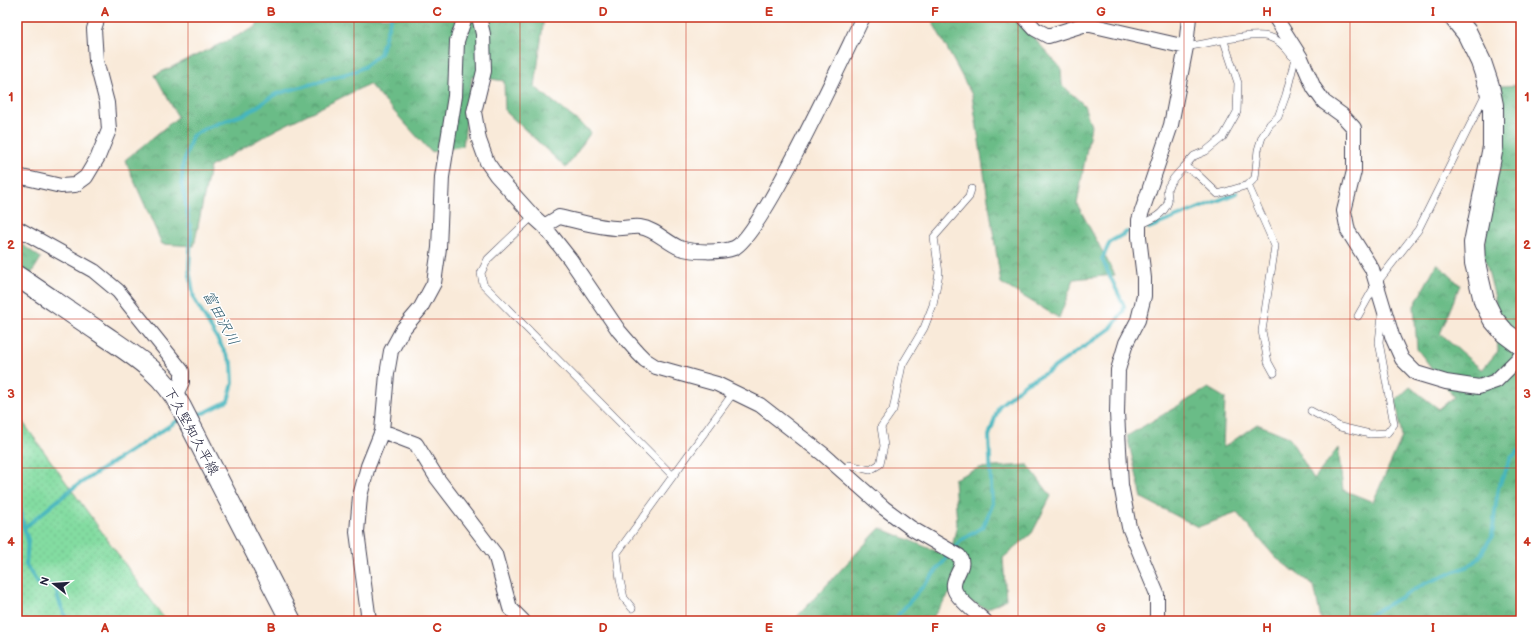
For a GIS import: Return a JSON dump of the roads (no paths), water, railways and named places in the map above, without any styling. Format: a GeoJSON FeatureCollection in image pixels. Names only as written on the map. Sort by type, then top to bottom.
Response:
{"type":"FeatureCollection","features":[{"type":"Feature","properties":{"kind":"main road"},"geometry":{"type":"LineString","coordinates":[[1454,17],[1467,34],[1481,62],[1489,86],[1493,105],[1493,147],[1474,243],[1475,263],[1484,301],[1493,319],[1505,333],[1521,346]]}},
{"type":"Feature","properties":{"kind":"main road","name":"下久堅知久平線"},"geometry":{"type":"LineString","coordinates":[[17,276],[141,362],[162,379],[178,402],[192,427],[291,621]]}},
{"type":"Feature","properties":{"kind":"street"},"geometry":{"type":"LineString","coordinates":[[17,178],[22,177],[61,186],[74,185],[86,177],[98,157],[109,130],[107,103],[96,61],[94,29],[98,17]]}},
{"type":"Feature","properties":{"kind":"street"},"geometry":{"type":"LineString","coordinates":[[369,621],[357,532],[360,496],[368,466],[382,431],[387,374],[391,351],[403,330],[420,309],[434,283],[439,248],[442,177],[455,96],[457,40],[464,17]]}},
{"type":"Feature","properties":{"kind":"street"},"geometry":{"type":"LineString","coordinates":[[479,17],[483,34],[484,71],[474,112],[478,140],[487,162],[496,175],[544,226],[570,259],[619,331],[644,360],[656,367],[717,384],[760,405],[823,454],[884,508],[911,528],[961,557],[962,565],[953,582],[955,592],[985,621]]}},
{"type":"Feature","properties":{"kind":"street"},"geometry":{"type":"LineString","coordinates":[[544,226],[559,217],[615,228],[641,227],[655,233],[679,248],[696,251],[735,248],[750,233],[772,197],[863,17]]}},
{"type":"Feature","properties":{"kind":"street"},"geometry":{"type":"LineString","coordinates":[[1024,17],[1035,29],[1048,36],[1086,24],[1186,48]]}},
{"type":"Feature","properties":{"kind":"street"},"geometry":{"type":"LineString","coordinates":[[1156,621],[1157,594],[1129,527],[1121,484],[1118,421],[1118,370],[1126,343],[1138,320],[1144,296],[1139,220],[1171,125],[1186,48],[1190,17]]}},
{"type":"Feature","properties":{"kind":"street"},"geometry":{"type":"LineString","coordinates":[[1275,17],[1296,56],[1301,58],[1314,88],[1321,98],[1324,102],[1342,115],[1354,128],[1354,171],[1344,211],[1348,231],[1372,269],[1393,339],[1402,359],[1416,373],[1446,382],[1479,387],[1496,381],[1521,356]]}},
{"type":"Feature","properties":{"kind":"street"},"geometry":{"type":"LineString","coordinates":[[17,228],[94,271],[118,291],[182,372],[182,382],[178,402]]}},
{"type":"Feature","properties":{"kind":"street"},"geometry":{"type":"LineString","coordinates":[[382,431],[416,444],[437,478],[495,554],[510,608],[523,621]]}},
{"type":"Feature","properties":{"kind":"lane"},"geometry":{"type":"LineString","coordinates":[[1184,167],[1196,173],[1218,194],[1248,185],[1254,178],[1258,150],[1262,137],[1270,124],[1278,117],[1286,95],[1296,56],[1270,37],[1254,35],[1186,48]]}},
{"type":"Feature","properties":{"kind":"lane"},"geometry":{"type":"LineString","coordinates":[[1139,225],[1155,218],[1162,212],[1168,202],[1168,188],[1177,174],[1194,156],[1206,150],[1223,137],[1237,112],[1238,83],[1224,40]]}},
{"type":"Feature","properties":{"kind":"lane"},"geometry":{"type":"LineString","coordinates":[[1358,316],[1376,284],[1418,230],[1489,86]]}},
{"type":"Feature","properties":{"kind":"lane"},"geometry":{"type":"LineString","coordinates":[[1248,185],[1275,246],[1262,331],[1268,362],[1274,373]]}},
{"type":"Feature","properties":{"kind":"lane"},"geometry":{"type":"LineString","coordinates":[[843,472],[849,465],[870,470],[880,464],[884,446],[881,427],[893,410],[902,366],[924,328],[932,305],[939,273],[934,237],[969,197],[971,189]]}},
{"type":"Feature","properties":{"kind":"lane"},"geometry":{"type":"LineString","coordinates":[[533,216],[488,259],[481,273],[483,284],[673,476]]}},
{"type":"Feature","properties":{"kind":"lane"},"geometry":{"type":"LineString","coordinates":[[1311,411],[1340,427],[1370,434],[1387,433],[1394,424],[1379,342],[1383,305]]}},
{"type":"Feature","properties":{"kind":"lane"},"geometry":{"type":"LineString","coordinates":[[632,608],[624,598],[617,553],[734,392]]}},
{"type":"Feature","properties":{"kind":"waterway","name":"富田沢川"},"geometry":{"type":"LineString","coordinates":[[192,416],[206,412],[228,401],[233,383],[232,364],[194,299],[189,269],[191,232],[182,184],[183,164],[192,136],[206,128],[247,113],[276,94],[353,72],[364,67],[380,54],[391,17]]}},
{"type":"Feature","properties":{"kind":"waterway"},"geometry":{"type":"LineString","coordinates":[[1149,228],[1237,193]]}},
{"type":"Feature","properties":{"kind":"waterway"},"geometry":{"type":"LineString","coordinates":[[893,621],[961,540],[983,527],[992,506],[989,436],[999,406],[1026,383],[1046,373],[1111,328],[1123,312],[1124,306],[1102,259],[1110,242],[1127,232]]}},
{"type":"Feature","properties":{"kind":"waterway","name":"富田沢川"},"geometry":{"type":"LineString","coordinates":[[67,621],[58,598],[56,587],[49,585],[40,587],[26,565],[28,540],[24,528],[73,488],[177,421],[182,420]]}},
{"type":"Feature","properties":{"kind":"waterway"},"geometry":{"type":"LineString","coordinates":[[1359,621],[1424,584],[1471,565],[1478,559],[1492,536],[1498,488],[1511,458],[1521,449]]}},
{"type":"Feature","properties":{"kind":"waterway"},"geometry":{"type":"LineString","coordinates":[[17,500],[19,503],[24,528]]}}]}
